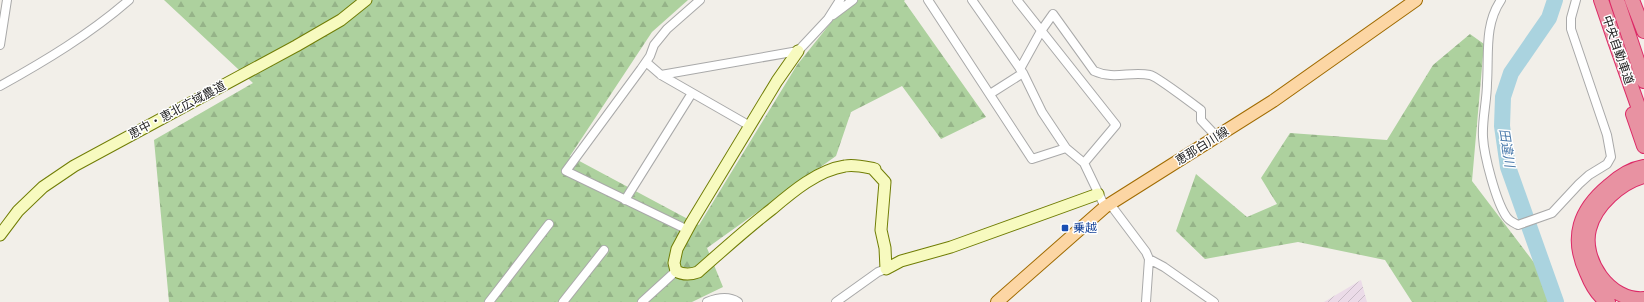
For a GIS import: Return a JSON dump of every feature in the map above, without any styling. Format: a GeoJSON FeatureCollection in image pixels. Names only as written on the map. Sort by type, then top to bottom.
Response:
{"type":"FeatureCollection","features":[{"type":"Feature","properties":{"kind":"highway","name":"中央自動車道"},"geometry":{"type":"LineString","coordinates":[[1602,0],[1614,41],[1644,123]]}},
{"type":"Feature","properties":{"kind":"highway","name":"中央自動車道"},"geometry":{"type":"LineString","coordinates":[[1617,0],[1644,81]]}},
{"type":"Feature","properties":{"kind":"highway"},"geometry":{"type":"LineString","coordinates":[[1632,0],[1644,31]]}},
{"type":"Feature","properties":{"kind":"highway"},"geometry":{"type":"LineString","coordinates":[[1614,41],[1611,50],[1644,146]]}},
{"type":"Feature","properties":{"kind":"highway"},"geometry":{"type":"LineString","coordinates":[[1608,302],[1596,290],[1584,267],[1579,252],[1579,232],[1585,211],[1596,197],[1615,180],[1637,168],[1644,166]]}},
{"type":"Feature","properties":{"kind":"highway"},"geometry":{"type":"LineString","coordinates":[[1644,176],[1622,185],[1613,192],[1597,211],[1589,228],[1588,238],[1593,266],[1599,278],[1608,288],[1621,297],[1644,299]]}},
{"type":"Feature","properties":{"kind":"main road","name":"恵那白川線"},"geometry":{"type":"LineString","coordinates":[[997,302],[1108,206],[1273,100],[1416,0]]}},
{"type":"Feature","properties":{"kind":"street"},"geometry":{"type":"LineString","coordinates":[[0,45],[7,0]]}},
{"type":"Feature","properties":{"kind":"street"},"geometry":{"type":"LineString","coordinates":[[0,86],[31,69],[79,38],[129,0]]}},
{"type":"Feature","properties":{"kind":"street","name":"恵中・恵北広域農道"},"geometry":{"type":"LineString","coordinates":[[0,234],[18,211],[43,187],[74,166],[296,46],[340,20],[366,0]]}},
{"type":"Feature","properties":{"kind":"street"},"geometry":{"type":"LineString","coordinates":[[688,230],[566,171],[646,62],[654,45],[667,29],[700,0]]}},
{"type":"Feature","properties":{"kind":"street"},"geometry":{"type":"LineString","coordinates":[[828,19],[840,0]]}},
{"type":"Feature","properties":{"kind":"street"},"geometry":{"type":"LineString","coordinates":[[676,271],[674,263],[678,249],[688,230],[777,81],[798,51],[828,19],[854,0]]}},
{"type":"Feature","properties":{"kind":"street"},"geometry":{"type":"LineString","coordinates":[[928,0],[1032,159],[1066,148]]}},
{"type":"Feature","properties":{"kind":"street"},"geometry":{"type":"LineString","coordinates":[[972,0],[1022,71],[1042,112],[1066,148],[1084,163],[1098,194],[1146,252],[1149,259],[1146,302]]}},
{"type":"Feature","properties":{"kind":"street"},"geometry":{"type":"LineString","coordinates":[[1017,0],[1116,125],[1084,163]]}},
{"type":"Feature","properties":{"kind":"street"},"geometry":{"type":"LineString","coordinates":[[1501,0],[1492,19],[1487,45],[1487,82],[1483,136],[1487,162],[1506,217],[1518,225],[1552,213],[1579,184],[1607,164],[1611,158],[1607,135],[1571,29],[1571,18],[1576,0]]}},
{"type":"Feature","properties":{"kind":"street"},"geometry":{"type":"LineString","coordinates":[[990,94],[1022,71],[1041,31],[1054,14],[1094,71],[1102,75],[1111,76],[1151,75],[1201,110],[1201,120],[1216,136]]}},
{"type":"Feature","properties":{"kind":"street"},"geometry":{"type":"LineString","coordinates":[[661,76],[798,51]]}},
{"type":"Feature","properties":{"kind":"street"},"geometry":{"type":"LineString","coordinates":[[646,62],[661,76],[750,126]]}},
{"type":"Feature","properties":{"kind":"street"},"geometry":{"type":"LineString","coordinates":[[625,200],[692,93]]}},
{"type":"Feature","properties":{"kind":"street"},"geometry":{"type":"LineString","coordinates":[[676,271],[683,274],[698,272],[749,227],[800,186],[829,171],[844,166],[854,165],[875,169],[874,170],[885,182],[881,230],[885,248],[886,269]]}},
{"type":"Feature","properties":{"kind":"street"},"geometry":{"type":"LineString","coordinates":[[836,302],[878,272],[901,261],[951,247],[1098,194]]}},
{"type":"Feature","properties":{"kind":"street"},"geometry":{"type":"LineString","coordinates":[[489,302],[549,224]]}},
{"type":"Feature","properties":{"kind":"street"},"geometry":{"type":"LineString","coordinates":[[563,302],[604,250]]}},
{"type":"Feature","properties":{"kind":"street"},"geometry":{"type":"LineString","coordinates":[[1149,259],[1164,267],[1187,285],[1214,302]]}},
{"type":"Feature","properties":{"kind":"street"},"geometry":{"type":"LineString","coordinates":[[642,302],[676,271]]}},
{"type":"Feature","properties":{"kind":"street"},"geometry":{"type":"LineString","coordinates":[[708,302],[719,298],[733,299],[738,302]]}},
{"type":"Feature","properties":{"kind":"shaded area"},"geometry":{"type":"Polygon","coordinates":[[[1361,280],[1367,302],[1324,302],[1361,280]]]}},
{"type":"Feature","properties":{"kind":"green space"},"geometry":{"type":"Polygon","coordinates":[[[164,0],[688,0],[652,32],[570,156],[699,225],[797,65],[849,0],[905,0],[904,1],[986,117],[941,139],[902,86],[851,112],[836,156],[707,248],[723,287],[692,302],[169,302],[154,140],[253,83],[164,0]]]}},
{"type":"Feature","properties":{"kind":"green space"},"geometry":{"type":"Polygon","coordinates":[[[1470,34],[1484,44],[1472,181],[1564,302],[1412,302],[1385,260],[1298,242],[1205,259],[1176,231],[1196,174],[1247,217],[1277,204],[1261,178],[1290,133],[1387,140],[1433,65],[1470,34]]]}},
{"type":"Feature","properties":{"kind":"waterway","name":"田違川"},"geometry":{"type":"LineString","coordinates":[[1555,0],[1549,18],[1511,73],[1503,97],[1502,126],[1508,167],[1556,302]]}},
{"type":"Feature","properties":{"kind":"place","name":"乗越"},"geometry":{"type":"Point","coordinates":[1065,228]}}]}
